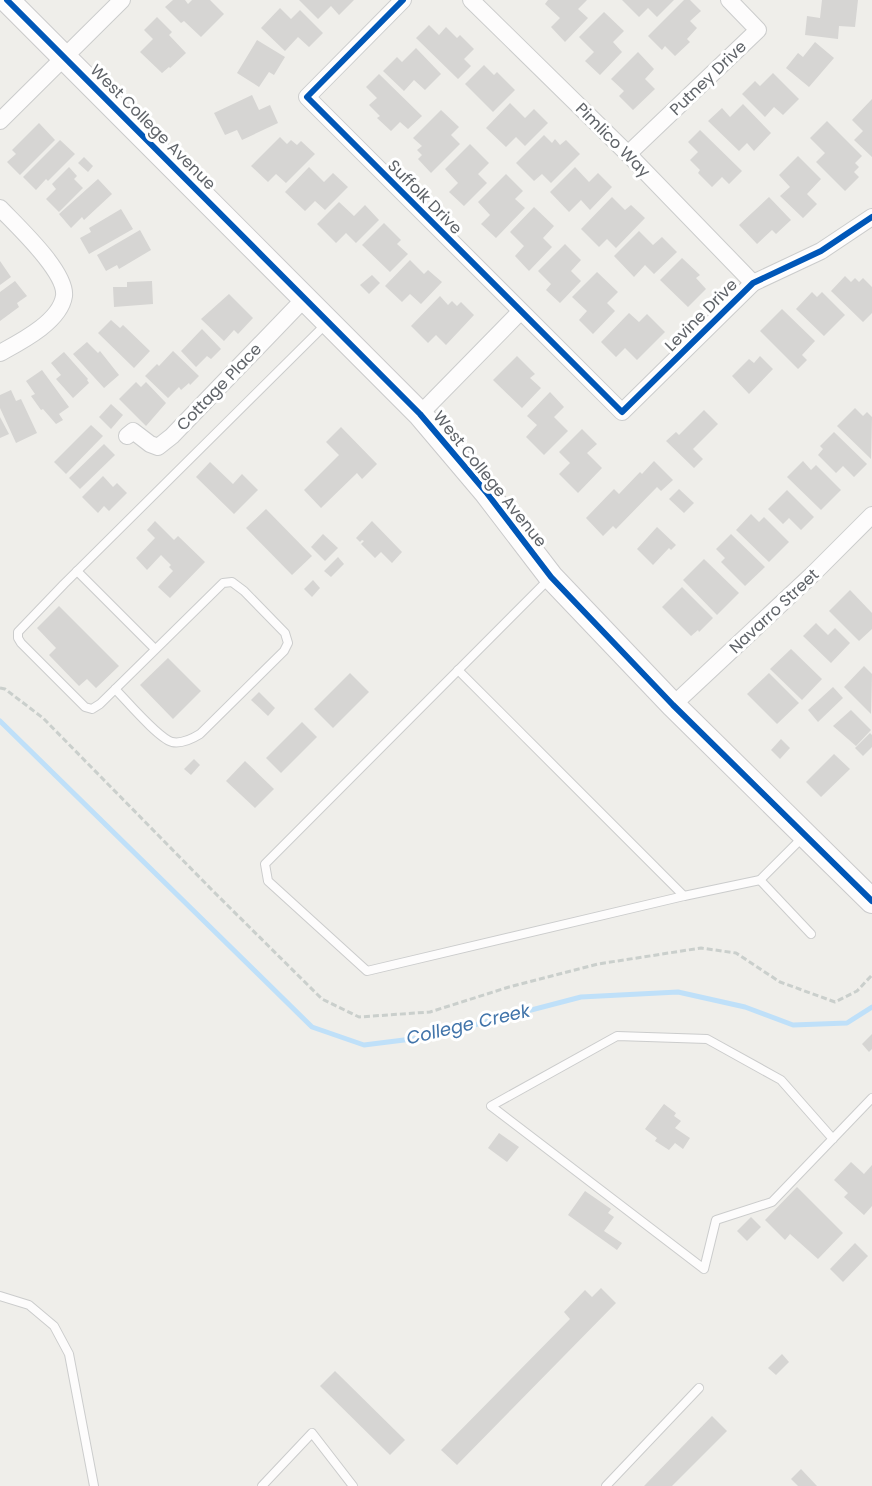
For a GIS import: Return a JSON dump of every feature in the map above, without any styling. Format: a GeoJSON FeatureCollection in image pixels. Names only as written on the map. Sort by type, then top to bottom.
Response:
{"type":"FeatureCollection","features":[{"type":"Feature","properties":{"kind":"main road","name":"West College Avenue"},"geometry":{"type":"LineString","coordinates":[[7,0],[420,414],[486,492],[551,577],[673,705],[872,901]]}},
{"type":"Feature","properties":{"kind":"street"},"geometry":{"type":"LineString","coordinates":[[0,121],[122,0]]}},
{"type":"Feature","properties":{"kind":"street","name":"Suffolk Drive"},"geometry":{"type":"LineString","coordinates":[[403,0],[307,97],[622,412]]}},
{"type":"Feature","properties":{"kind":"street","name":"Pimlico Way"},"geometry":{"type":"LineString","coordinates":[[471,0],[628,154],[753,283]]}},
{"type":"Feature","properties":{"kind":"street","name":"Putney Drive"},"geometry":{"type":"LineString","coordinates":[[628,154],[758,30],[729,0]]}},
{"type":"Feature","properties":{"kind":"street"},"geometry":{"type":"LineString","coordinates":[[0,208],[46,257],[58,276],[64,295],[57,312],[41,327],[0,353]]}},
{"type":"Feature","properties":{"kind":"street","name":"Levine Drive"},"geometry":{"type":"LineString","coordinates":[[622,412],[753,283],[821,251],[872,217]]}},
{"type":"Feature","properties":{"kind":"street","name":"Cottage Place"},"geometry":{"type":"LineString","coordinates":[[127,436],[134,431],[150,444],[158,447],[172,436],[305,298]]}},
{"type":"Feature","properties":{"kind":"street"},"geometry":{"type":"LineString","coordinates":[[420,414],[520,312]]}},
{"type":"Feature","properties":{"kind":"street","name":"Navarro Street"},"geometry":{"type":"LineString","coordinates":[[673,705],[814,573],[872,514]]}},
{"type":"Feature","properties":{"kind":"lane"},"geometry":{"type":"LineString","coordinates":[[114,689],[161,736],[172,742],[190,740],[208,726],[284,651],[288,643],[285,633],[244,591],[232,582],[223,583],[92,709],[85,707],[21,643],[18,632],[328,322]]}},
{"type":"Feature","properties":{"kind":"lane"},"geometry":{"type":"LineString","coordinates":[[77,571],[155,649]]}},
{"type":"Feature","properties":{"kind":"lane"},"geometry":{"type":"LineString","coordinates":[[551,577],[265,864],[268,881],[367,971],[760,880],[805,835]]}},
{"type":"Feature","properties":{"kind":"lane"},"geometry":{"type":"LineString","coordinates":[[458,669],[684,896]]}},
{"type":"Feature","properties":{"kind":"lane"},"geometry":{"type":"LineString","coordinates":[[760,880],[811,934]]}},
{"type":"Feature","properties":{"kind":"lane"},"geometry":{"type":"LineString","coordinates":[[833,1139],[781,1080],[706,1039],[617,1036],[491,1106],[704,1269],[716,1220],[772,1202],[833,1139],[872,1098]]}},
{"type":"Feature","properties":{"kind":"lane"},"geometry":{"type":"LineString","coordinates":[[0,1296],[29,1305],[54,1326],[69,1354],[94,1486]]}},
{"type":"Feature","properties":{"kind":"lane"},"geometry":{"type":"LineString","coordinates":[[606,1486],[699,1388]]}},
{"type":"Feature","properties":{"kind":"lane"},"geometry":{"type":"LineString","coordinates":[[262,1486],[312,1433],[353,1486]]}},
{"type":"Feature","properties":{"kind":"path"},"geometry":{"type":"LineString","coordinates":[[0,688],[5,689],[43,718],[322,999],[359,1017],[430,1012],[509,987],[598,963],[701,948],[736,953],[780,982],[835,1002],[857,991],[872,975]]}},
{"type":"Feature","properties":{"kind":"building"},"geometry":{"type":"Polygon","coordinates":[[[173,0],[185,0],[188,4],[192,0],[210,0],[224,14],[201,37],[184,21],[181,23],[165,7],[173,0]]]}},
{"type":"Feature","properties":{"kind":"building"},"geometry":{"type":"Polygon","coordinates":[[[299,0],[354,0],[339,15],[331,6],[318,19],[299,0]]]}},
{"type":"Feature","properties":{"kind":"building"},"geometry":{"type":"Polygon","coordinates":[[[548,0],[587,0],[578,9],[588,18],[565,42],[551,27],[560,18],[545,4],[548,0]]]}},
{"type":"Feature","properties":{"kind":"building"},"geometry":{"type":"Polygon","coordinates":[[[622,0],[674,0],[657,17],[648,8],[639,17],[622,0]]]}},
{"type":"Feature","properties":{"kind":"building"},"geometry":{"type":"Polygon","coordinates":[[[684,0],[690,0],[701,11],[690,21],[697,28],[687,39],[690,42],[675,56],[665,46],[662,50],[648,36],[684,0]]]}},
{"type":"Feature","properties":{"kind":"building"},"geometry":{"type":"Polygon","coordinates":[[[822,0],[858,0],[855,27],[839,26],[838,39],[805,35],[807,16],[820,18],[822,0]]]}},
{"type":"Feature","properties":{"kind":"building"},"geometry":{"type":"Polygon","coordinates":[[[280,8],[291,19],[300,10],[323,33],[309,47],[298,37],[285,51],[261,28],[280,8]]]}},
{"type":"Feature","properties":{"kind":"building"},"geometry":{"type":"Polygon","coordinates":[[[604,12],[624,31],[613,42],[622,52],[600,75],[585,61],[594,52],[579,37],[604,12]]]}},
{"type":"Feature","properties":{"kind":"building"},"geometry":{"type":"Polygon","coordinates":[[[157,17],[172,32],[169,35],[186,53],[162,73],[140,52],[153,39],[144,30],[157,17]]]}},
{"type":"Feature","properties":{"kind":"building"},"geometry":{"type":"Polygon","coordinates":[[[429,25],[439,35],[446,27],[457,38],[460,35],[474,49],[464,59],[471,66],[458,79],[416,38],[429,25]]]}},
{"type":"Feature","properties":{"kind":"building"},"geometry":{"type":"Polygon","coordinates":[[[257,40],[285,57],[274,75],[269,72],[259,87],[237,73],[257,40]]]}},
{"type":"Feature","properties":{"kind":"building"},"geometry":{"type":"Polygon","coordinates":[[[815,42],[834,58],[809,87],[786,68],[798,53],[803,57],[815,42]]]}},
{"type":"Feature","properties":{"kind":"building"},"geometry":{"type":"Polygon","coordinates":[[[416,48],[441,74],[425,90],[414,80],[404,91],[383,71],[397,57],[402,62],[416,48]]]}},
{"type":"Feature","properties":{"kind":"building"},"geometry":{"type":"Polygon","coordinates":[[[638,52],[654,69],[645,79],[655,89],[633,110],[619,96],[624,91],[611,79],[638,52]]]}},
{"type":"Feature","properties":{"kind":"building"},"geometry":{"type":"Polygon","coordinates":[[[484,65],[494,75],[497,72],[515,90],[493,112],[465,84],[484,65]]]}},
{"type":"Feature","properties":{"kind":"building"},"geometry":{"type":"Polygon","coordinates":[[[773,73],[799,99],[783,115],[774,107],[765,117],[742,94],[755,81],[760,86],[773,73]]]}},
{"type":"Feature","properties":{"kind":"building"},"geometry":{"type":"Polygon","coordinates":[[[379,74],[422,116],[408,129],[400,122],[391,131],[377,118],[380,116],[369,105],[377,98],[366,87],[379,74]]]}},
{"type":"Feature","properties":{"kind":"building"},"geometry":{"type":"Polygon","coordinates":[[[252,95],[259,110],[270,105],[278,123],[242,140],[237,130],[225,135],[214,113],[252,95]]]}},
{"type":"Feature","properties":{"kind":"building"},"geometry":{"type":"Polygon","coordinates":[[[872,99],[872,157],[854,140],[863,131],[852,120],[872,99]]]}},
{"type":"Feature","properties":{"kind":"building"},"geometry":{"type":"Polygon","coordinates":[[[510,103],[525,118],[534,109],[548,123],[525,146],[516,137],[506,147],[486,128],[510,103]]]}},
{"type":"Feature","properties":{"kind":"building"},"geometry":{"type":"Polygon","coordinates":[[[743,104],[771,133],[754,151],[747,143],[739,151],[708,121],[722,108],[730,117],[743,104]]]}},
{"type":"Feature","properties":{"kind":"building"},"geometry":{"type":"Polygon","coordinates":[[[441,110],[459,127],[451,135],[460,144],[431,173],[418,159],[422,155],[417,150],[422,146],[413,138],[441,110]]]}},
{"type":"Feature","properties":{"kind":"building"},"geometry":{"type":"Polygon","coordinates":[[[827,121],[862,156],[855,163],[859,167],[854,172],[859,177],[845,191],[816,162],[825,153],[810,138],[827,121]]]}},
{"type":"Feature","properties":{"kind":"building"},"geometry":{"type":"Polygon","coordinates":[[[39,123],[55,140],[20,175],[7,162],[16,154],[12,150],[39,123]]]}},
{"type":"Feature","properties":{"kind":"building"},"geometry":{"type":"Polygon","coordinates":[[[700,130],[742,171],[729,184],[722,177],[712,187],[698,173],[700,170],[690,160],[698,152],[688,142],[700,130]]]}},
{"type":"Feature","properties":{"kind":"building"},"geometry":{"type":"Polygon","coordinates":[[[544,135],[552,143],[555,139],[560,145],[566,140],[580,154],[551,183],[542,174],[534,181],[516,163],[544,135]]]}},
{"type":"Feature","properties":{"kind":"building"},"geometry":{"type":"Polygon","coordinates":[[[280,137],[287,144],[291,140],[297,145],[301,141],[315,154],[286,183],[276,174],[268,182],[251,166],[280,137]]]}},
{"type":"Feature","properties":{"kind":"building"},"geometry":{"type":"Polygon","coordinates":[[[60,140],[75,154],[36,190],[23,177],[60,140]]]}},
{"type":"Feature","properties":{"kind":"building"},"geometry":{"type":"Polygon","coordinates":[[[470,144],[489,163],[478,174],[487,183],[464,206],[449,192],[458,183],[445,169],[470,144]]]}},
{"type":"Feature","properties":{"kind":"building"},"geometry":{"type":"Polygon","coordinates":[[[798,156],[821,179],[807,194],[817,204],[803,218],[780,196],[790,187],[779,175],[798,156]]]}},
{"type":"Feature","properties":{"kind":"building"},"geometry":{"type":"Polygon","coordinates":[[[84,157],[93,166],[88,172],[78,163],[84,157]]]}},
{"type":"Feature","properties":{"kind":"building"},"geometry":{"type":"Polygon","coordinates":[[[69,167],[77,176],[74,179],[83,188],[59,212],[46,199],[56,189],[52,184],[69,167]]]}},
{"type":"Feature","properties":{"kind":"building"},"geometry":{"type":"Polygon","coordinates":[[[309,167],[324,182],[333,173],[348,187],[325,210],[315,201],[305,211],[285,192],[309,167]]]}},
{"type":"Feature","properties":{"kind":"building"},"geometry":{"type":"Polygon","coordinates":[[[575,167],[589,182],[598,173],[612,187],[590,210],[581,200],[569,212],[550,192],[575,167]]]}},
{"type":"Feature","properties":{"kind":"building"},"geometry":{"type":"Polygon","coordinates":[[[506,174],[523,191],[515,199],[525,208],[496,238],[481,224],[490,215],[478,202],[506,174]]]}},
{"type":"Feature","properties":{"kind":"building"},"geometry":{"type":"Polygon","coordinates":[[[98,179],[112,194],[84,220],[82,217],[71,228],[59,214],[98,179]]]}},
{"type":"Feature","properties":{"kind":"building"},"geometry":{"type":"Polygon","coordinates":[[[612,197],[625,210],[631,205],[645,218],[616,248],[607,239],[599,247],[581,229],[612,197]]]}},
{"type":"Feature","properties":{"kind":"building"},"geometry":{"type":"Polygon","coordinates":[[[769,197],[791,220],[776,234],[772,230],[757,244],[739,225],[769,197]]]}},
{"type":"Feature","properties":{"kind":"building"},"geometry":{"type":"Polygon","coordinates":[[[339,202],[354,216],[365,205],[379,220],[356,243],[346,233],[336,243],[317,224],[339,202]]]}},
{"type":"Feature","properties":{"kind":"building"},"geometry":{"type":"Polygon","coordinates":[[[534,207],[554,226],[543,238],[552,247],[529,271],[515,256],[524,246],[510,232],[534,207]]]}},
{"type":"Feature","properties":{"kind":"building"},"geometry":{"type":"Polygon","coordinates":[[[121,209],[133,229],[89,254],[80,238],[91,232],[89,228],[121,209]]]}},
{"type":"Feature","properties":{"kind":"building"},"geometry":{"type":"Polygon","coordinates":[[[384,223],[401,240],[397,244],[408,254],[390,272],[362,245],[384,223]]]}},
{"type":"Feature","properties":{"kind":"building"},"geometry":{"type":"Polygon","coordinates":[[[140,230],[151,250],[119,269],[117,265],[106,271],[97,255],[140,230]]]}},
{"type":"Feature","properties":{"kind":"building"},"geometry":{"type":"Polygon","coordinates":[[[639,231],[653,245],[662,237],[677,252],[654,274],[645,265],[634,277],[614,256],[639,231]]]}},
{"type":"Feature","properties":{"kind":"building"},"geometry":{"type":"Polygon","coordinates":[[[565,244],[581,260],[571,271],[581,281],[560,303],[546,290],[551,284],[538,271],[565,244]]]}},
{"type":"Feature","properties":{"kind":"building"},"geometry":{"type":"Polygon","coordinates":[[[682,258],[700,275],[696,278],[706,289],[688,307],[660,280],[682,258]]]}},
{"type":"Feature","properties":{"kind":"building"},"geometry":{"type":"Polygon","coordinates":[[[410,260],[424,274],[428,270],[442,282],[421,304],[410,294],[402,302],[385,286],[410,260]]]}},
{"type":"Feature","properties":{"kind":"building"},"geometry":{"type":"Polygon","coordinates":[[[0,261],[11,277],[0,285],[0,261]]]}},
{"type":"Feature","properties":{"kind":"building"},"geometry":{"type":"Polygon","coordinates":[[[597,272],[618,292],[607,303],[615,311],[593,334],[579,320],[587,311],[572,297],[597,272]]]}},
{"type":"Feature","properties":{"kind":"building"},"geometry":{"type":"Polygon","coordinates":[[[372,275],[380,283],[369,294],[360,285],[372,275]]]}},
{"type":"Feature","properties":{"kind":"building"},"geometry":{"type":"Polygon","coordinates":[[[845,276],[851,282],[855,278],[859,282],[863,278],[872,287],[872,313],[863,322],[831,291],[845,276]]]}},
{"type":"Feature","properties":{"kind":"building"},"geometry":{"type":"Polygon","coordinates":[[[15,281],[27,296],[17,303],[19,307],[0,321],[0,292],[15,281]]]}},
{"type":"Feature","properties":{"kind":"building"},"geometry":{"type":"Polygon","coordinates":[[[152,281],[153,304],[114,307],[113,287],[127,287],[127,282],[152,281]]]}},
{"type":"Feature","properties":{"kind":"building"},"geometry":{"type":"Polygon","coordinates":[[[812,292],[817,297],[822,292],[845,315],[824,336],[796,309],[812,292]]]}},
{"type":"Feature","properties":{"kind":"building"},"geometry":{"type":"Polygon","coordinates":[[[229,294],[253,318],[238,334],[234,330],[224,341],[201,319],[229,294]]]}},
{"type":"Feature","properties":{"kind":"building"},"geometry":{"type":"Polygon","coordinates":[[[440,296],[448,305],[452,301],[457,306],[461,302],[474,315],[446,345],[436,335],[428,343],[411,326],[440,296]]]}},
{"type":"Feature","properties":{"kind":"building"},"geometry":{"type":"Polygon","coordinates":[[[782,309],[815,341],[802,355],[807,360],[798,369],[760,331],[782,309]]]}},
{"type":"Feature","properties":{"kind":"building"},"geometry":{"type":"Polygon","coordinates":[[[629,313],[639,322],[647,314],[665,332],[637,360],[625,348],[616,357],[601,342],[629,313]]]}},
{"type":"Feature","properties":{"kind":"building"},"geometry":{"type":"Polygon","coordinates":[[[111,320],[120,328],[123,325],[150,351],[134,368],[98,333],[111,320]]]}},
{"type":"Feature","properties":{"kind":"building"},"geometry":{"type":"Polygon","coordinates":[[[202,329],[221,349],[211,359],[207,356],[196,367],[181,351],[202,329]]]}},
{"type":"Feature","properties":{"kind":"building"},"geometry":{"type":"Polygon","coordinates":[[[87,342],[98,353],[100,351],[119,375],[104,388],[73,354],[87,342]]]}},
{"type":"Feature","properties":{"kind":"building"},"geometry":{"type":"Polygon","coordinates":[[[173,351],[199,376],[181,390],[179,387],[168,398],[145,376],[157,364],[159,366],[173,351]]]}},
{"type":"Feature","properties":{"kind":"building"},"geometry":{"type":"Polygon","coordinates":[[[64,352],[89,383],[73,398],[56,379],[61,375],[51,363],[64,352]]]}},
{"type":"Feature","properties":{"kind":"building"},"geometry":{"type":"Polygon","coordinates":[[[517,356],[535,374],[530,378],[541,388],[522,408],[493,380],[517,356]]]}},
{"type":"Feature","properties":{"kind":"building"},"geometry":{"type":"Polygon","coordinates":[[[760,356],[773,369],[749,394],[732,376],[749,359],[754,363],[760,356]]]}},
{"type":"Feature","properties":{"kind":"building"},"geometry":{"type":"Polygon","coordinates":[[[42,370],[69,407],[59,414],[63,420],[56,424],[43,409],[41,410],[31,396],[35,394],[26,381],[42,370]]]}},
{"type":"Feature","properties":{"kind":"building"},"geometry":{"type":"Polygon","coordinates":[[[136,382],[141,387],[146,382],[166,403],[146,426],[119,399],[136,382]]]}},
{"type":"Feature","properties":{"kind":"building"},"geometry":{"type":"Polygon","coordinates":[[[11,390],[16,401],[21,399],[37,433],[16,443],[0,408],[0,395],[11,390]]]}},
{"type":"Feature","properties":{"kind":"building"},"geometry":{"type":"Polygon","coordinates":[[[550,392],[564,407],[554,417],[568,431],[544,455],[526,437],[537,425],[527,416],[550,392]]]}},
{"type":"Feature","properties":{"kind":"building"},"geometry":{"type":"Polygon","coordinates":[[[111,404],[123,415],[111,429],[99,417],[111,404]]]}},
{"type":"Feature","properties":{"kind":"building"},"geometry":{"type":"Polygon","coordinates":[[[855,408],[863,416],[867,412],[872,417],[871,459],[837,426],[855,408]]]}},
{"type":"Feature","properties":{"kind":"building"},"geometry":{"type":"Polygon","coordinates":[[[704,410],[718,424],[693,449],[703,459],[694,468],[666,441],[676,432],[679,435],[704,410]]]}},
{"type":"Feature","properties":{"kind":"building"},"geometry":{"type":"Polygon","coordinates":[[[0,417],[9,434],[0,438],[0,417]]]}},
{"type":"Feature","properties":{"kind":"building"},"geometry":{"type":"Polygon","coordinates":[[[91,425],[103,436],[66,474],[54,462],[91,425]]]}},
{"type":"Feature","properties":{"kind":"building"},"geometry":{"type":"Polygon","coordinates":[[[341,427],[377,464],[362,479],[357,473],[321,508],[304,490],[339,455],[326,442],[341,427]]]}},
{"type":"Feature","properties":{"kind":"building"},"geometry":{"type":"Polygon","coordinates":[[[582,429],[597,444],[587,453],[602,468],[578,493],[559,474],[570,463],[559,452],[582,429]]]}},
{"type":"Feature","properties":{"kind":"building"},"geometry":{"type":"Polygon","coordinates":[[[834,432],[867,464],[854,477],[843,466],[836,473],[818,455],[823,449],[820,446],[834,432]]]}},
{"type":"Feature","properties":{"kind":"building"},"geometry":{"type":"Polygon","coordinates":[[[104,444],[115,455],[80,489],[69,478],[104,444]]]}},
{"type":"Feature","properties":{"kind":"building"},"geometry":{"type":"Polygon","coordinates":[[[654,461],[673,480],[661,491],[657,487],[616,529],[613,526],[603,536],[586,518],[614,489],[619,494],[654,461]]]}},
{"type":"Feature","properties":{"kind":"building"},"geometry":{"type":"Polygon","coordinates":[[[803,461],[811,470],[816,465],[841,490],[821,510],[787,477],[803,461]]]}},
{"type":"Feature","properties":{"kind":"building"},"geometry":{"type":"Polygon","coordinates":[[[210,462],[233,484],[242,474],[258,490],[234,514],[196,477],[210,462]]]}},
{"type":"Feature","properties":{"kind":"building"},"geometry":{"type":"Polygon","coordinates":[[[103,476],[113,487],[117,483],[127,493],[109,511],[104,506],[98,513],[82,497],[103,476]]]}},
{"type":"Feature","properties":{"kind":"building"},"geometry":{"type":"Polygon","coordinates":[[[679,489],[694,503],[684,513],[669,499],[679,489]]]}},
{"type":"Feature","properties":{"kind":"building"},"geometry":{"type":"Polygon","coordinates":[[[787,490],[814,517],[801,530],[789,518],[783,524],[768,509],[787,490]]]}},
{"type":"Feature","properties":{"kind":"building"},"geometry":{"type":"Polygon","coordinates":[[[266,509],[312,556],[292,575],[246,528],[266,509]]]}},
{"type":"Feature","properties":{"kind":"building"},"geometry":{"type":"Polygon","coordinates":[[[751,514],[759,522],[764,517],[789,542],[769,562],[736,530],[751,514]]]}},
{"type":"Feature","properties":{"kind":"building"},"geometry":{"type":"Polygon","coordinates":[[[155,521],[174,540],[178,536],[205,562],[170,598],[158,587],[173,571],[169,567],[171,565],[161,555],[147,570],[136,558],[155,538],[147,530],[155,521]]]}},
{"type":"Feature","properties":{"kind":"building"},"geometry":{"type":"Polygon","coordinates":[[[372,521],[402,552],[392,563],[381,552],[375,558],[361,544],[364,541],[360,542],[356,538],[372,521]]]}},
{"type":"Feature","properties":{"kind":"building"},"geometry":{"type":"Polygon","coordinates":[[[657,527],[676,545],[671,550],[669,548],[653,565],[637,549],[657,527]]]}},
{"type":"Feature","properties":{"kind":"building"},"geometry":{"type":"Polygon","coordinates":[[[323,534],[338,548],[325,561],[311,547],[323,534]]]}},
{"type":"Feature","properties":{"kind":"building"},"geometry":{"type":"Polygon","coordinates":[[[731,534],[765,567],[745,586],[721,562],[725,558],[716,549],[731,534]]]}},
{"type":"Feature","properties":{"kind":"building"},"geometry":{"type":"Polygon","coordinates":[[[338,557],[344,564],[331,577],[324,571],[338,557]]]}},
{"type":"Feature","properties":{"kind":"building"},"geometry":{"type":"Polygon","coordinates":[[[704,559],[739,593],[717,615],[683,580],[704,559]]]}},
{"type":"Feature","properties":{"kind":"building"},"geometry":{"type":"Polygon","coordinates":[[[313,580],[320,588],[312,597],[304,589],[313,580]]]}},
{"type":"Feature","properties":{"kind":"building"},"geometry":{"type":"Polygon","coordinates":[[[682,587],[713,618],[699,632],[698,630],[691,636],[662,607],[682,587]]]}},
{"type":"Feature","properties":{"kind":"building"},"geometry":{"type":"Polygon","coordinates":[[[850,590],[872,613],[872,629],[859,641],[829,611],[850,590]]]}},
{"type":"Feature","properties":{"kind":"building"},"geometry":{"type":"Polygon","coordinates":[[[59,606],[119,666],[96,688],[87,679],[79,686],[49,655],[56,648],[37,628],[59,606]]]}},
{"type":"Feature","properties":{"kind":"building"},"geometry":{"type":"Polygon","coordinates":[[[816,623],[828,635],[835,628],[850,643],[831,663],[803,636],[816,623]]]}},
{"type":"Feature","properties":{"kind":"building"},"geometry":{"type":"Polygon","coordinates":[[[791,649],[822,679],[802,700],[770,669],[791,649]]]}},
{"type":"Feature","properties":{"kind":"building"},"geometry":{"type":"Polygon","coordinates":[[[168,658],[201,691],[173,719],[140,685],[168,658]]]}},
{"type":"Feature","properties":{"kind":"building"},"geometry":{"type":"Polygon","coordinates":[[[864,666],[872,674],[871,714],[844,687],[864,666]]]}},
{"type":"Feature","properties":{"kind":"building"},"geometry":{"type":"Polygon","coordinates":[[[350,673],[369,692],[333,728],[314,709],[350,673]]]}},
{"type":"Feature","properties":{"kind":"building"},"geometry":{"type":"Polygon","coordinates":[[[769,673],[799,703],[777,724],[747,694],[769,673]]]}},
{"type":"Feature","properties":{"kind":"building"},"geometry":{"type":"Polygon","coordinates":[[[833,687],[843,698],[818,722],[808,710],[833,687]]]}},
{"type":"Feature","properties":{"kind":"building"},"geometry":{"type":"Polygon","coordinates":[[[259,692],[275,708],[268,716],[251,700],[259,692]]]}},
{"type":"Feature","properties":{"kind":"building"},"geometry":{"type":"Polygon","coordinates":[[[851,710],[871,730],[856,746],[833,726],[851,710]]]}},
{"type":"Feature","properties":{"kind":"building"},"geometry":{"type":"Polygon","coordinates":[[[302,722],[317,737],[281,773],[266,758],[302,722]]]}},
{"type":"Feature","properties":{"kind":"building"},"geometry":{"type":"Polygon","coordinates":[[[870,733],[872,747],[863,756],[855,748],[870,733]]]}},
{"type":"Feature","properties":{"kind":"building"},"geometry":{"type":"Polygon","coordinates":[[[781,739],[790,748],[780,759],[771,750],[781,739]]]}},
{"type":"Feature","properties":{"kind":"building"},"geometry":{"type":"Polygon","coordinates":[[[834,754],[850,769],[821,797],[806,782],[834,754]]]}},
{"type":"Feature","properties":{"kind":"building"},"geometry":{"type":"Polygon","coordinates":[[[194,759],[200,765],[191,775],[184,769],[194,759]]]}},
{"type":"Feature","properties":{"kind":"building"},"geometry":{"type":"Polygon","coordinates":[[[245,761],[274,789],[255,808],[226,781],[245,761]]]}},
{"type":"Feature","properties":{"kind":"building"},"geometry":{"type":"Polygon","coordinates":[[[872,1034],[872,1049],[869,1052],[862,1044],[872,1034]]]}},
{"type":"Feature","properties":{"kind":"building"},"geometry":{"type":"Polygon","coordinates":[[[664,1104],[676,1113],[674,1116],[681,1121],[675,1128],[690,1138],[683,1149],[675,1143],[669,1150],[655,1141],[657,1138],[645,1129],[664,1104]]]}},
{"type":"Feature","properties":{"kind":"building"},"geometry":{"type":"Polygon","coordinates":[[[499,1133],[519,1147],[507,1162],[488,1148],[499,1133]]]}},
{"type":"Feature","properties":{"kind":"building"},"geometry":{"type":"Polygon","coordinates":[[[851,1162],[864,1174],[872,1165],[872,1206],[864,1215],[844,1197],[848,1193],[834,1180],[851,1162]]]}},
{"type":"Feature","properties":{"kind":"building"},"geometry":{"type":"Polygon","coordinates":[[[797,1187],[843,1233],[818,1259],[790,1234],[785,1240],[765,1220],[797,1187]]]}},
{"type":"Feature","properties":{"kind":"building"},"geometry":{"type":"Polygon","coordinates":[[[585,1191],[611,1209],[608,1213],[614,1217],[604,1231],[622,1243],[617,1250],[568,1215],[585,1191]]]}},
{"type":"Feature","properties":{"kind":"building"},"geometry":{"type":"Polygon","coordinates":[[[751,1217],[761,1227],[747,1241],[737,1231],[751,1217]]]}},
{"type":"Feature","properties":{"kind":"building"},"geometry":{"type":"Polygon","coordinates":[[[855,1243],[868,1256],[843,1282],[830,1269],[855,1243]]]}},
{"type":"Feature","properties":{"kind":"building"},"geometry":{"type":"Polygon","coordinates":[[[601,1288],[616,1303],[457,1465],[441,1450],[570,1319],[564,1312],[585,1290],[592,1297],[601,1288]]]}},
{"type":"Feature","properties":{"kind":"building"},"geometry":{"type":"Polygon","coordinates":[[[782,1354],[789,1362],[776,1375],[768,1368],[782,1354]]]}},
{"type":"Feature","properties":{"kind":"building"},"geometry":{"type":"Polygon","coordinates":[[[335,1371],[405,1440],[390,1455],[320,1386],[335,1371]]]}},
{"type":"Feature","properties":{"kind":"building"},"geometry":{"type":"Polygon","coordinates":[[[712,1416],[727,1431],[672,1486],[644,1486],[712,1416]]]}},
{"type":"Feature","properties":{"kind":"building"},"geometry":{"type":"Polygon","coordinates":[[[801,1469],[817,1486],[798,1486],[791,1479],[801,1469]]]}},
{"type":"Feature","properties":{"kind":"waterway","name":"College Creek"},"geometry":{"type":"LineString","coordinates":[[0,721],[312,1027],[364,1045],[428,1037],[581,997],[678,992],[745,1007],[793,1025],[847,1023],[872,1007]]}},
{"type":"Feature","properties":{"kind":"cycle path"},"geometry":{"type":"LineString","coordinates":[[7,0],[420,414],[486,492],[551,577],[673,705],[872,901]]}},
{"type":"Feature","properties":{"kind":"cycle path"},"geometry":{"type":"LineString","coordinates":[[403,0],[307,97],[622,412],[753,283],[821,251],[872,217]]}}]}
